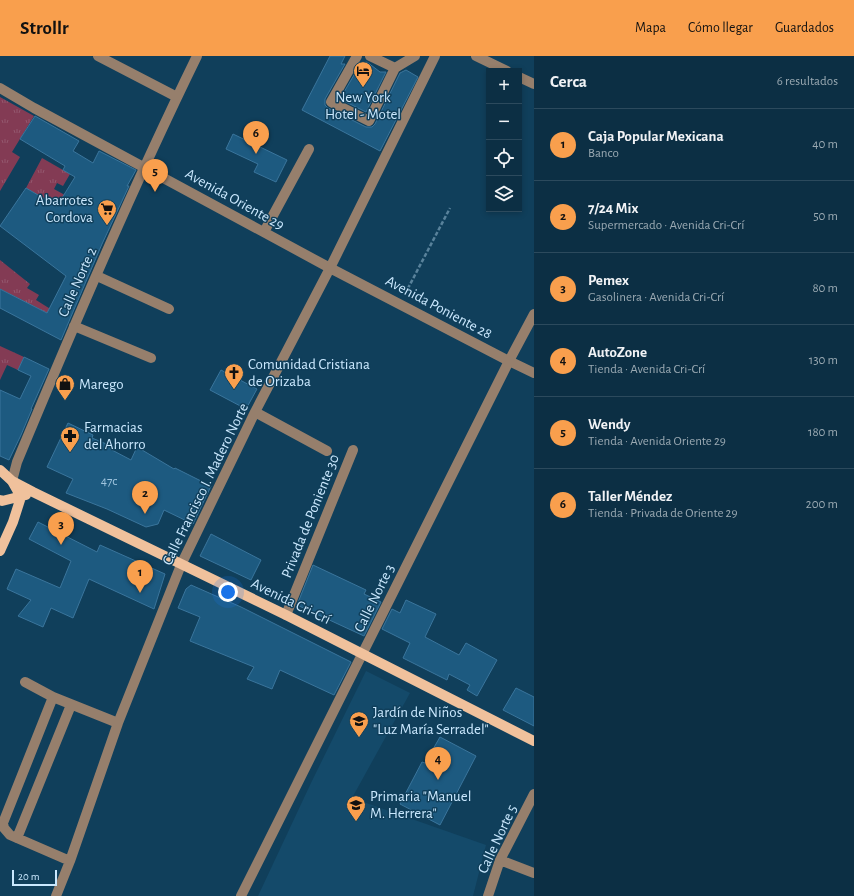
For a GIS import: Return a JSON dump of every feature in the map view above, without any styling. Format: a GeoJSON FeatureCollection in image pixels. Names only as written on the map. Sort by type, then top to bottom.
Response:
{"type":"FeatureCollection","features":[{"type":"Feature","properties":{"kind":"main road","name":"Avenida Cri-Crí"},"geometry":{"type":"LineString","coordinates":[[0,470],[12,481],[33,492],[286,615],[534,741]]}},
{"type":"Feature","properties":{"kind":"main road"},"geometry":{"type":"LineString","coordinates":[[0,551],[13,522],[21,497],[12,481]]}},
{"type":"Feature","properties":{"kind":"main road"},"geometry":{"type":"LineString","coordinates":[[1,503],[12,481]]}},
{"type":"Feature","properties":{"kind":"main road"},"geometry":{"type":"LineString","coordinates":[[1,503],[33,492]]}},
{"type":"Feature","properties":{"kind":"street"},"geometry":{"type":"LineString","coordinates":[[98,56],[177,97]]}},
{"type":"Feature","properties":{"kind":"street","name":"Calle Norte 2"},"geometry":{"type":"LineString","coordinates":[[12,481],[17,462],[74,326],[144,167],[197,56]]}},
{"type":"Feature","properties":{"kind":"street"},"geometry":{"type":"LineString","coordinates":[[357,56],[331,102],[369,121],[395,68],[415,56]]}},
{"type":"Feature","properties":{"kind":"street"},"geometry":{"type":"LineString","coordinates":[[370,56],[395,68]]}},
{"type":"Feature","properties":{"kind":"street","name":"Calle Francisco I. Madero Norte"},"geometry":{"type":"LineString","coordinates":[[56,896],[70,861],[118,723],[181,565],[255,412],[330,268],[435,56]]}},
{"type":"Feature","properties":{"kind":"street"},"geometry":{"type":"LineString","coordinates":[[476,56],[501,68]]}},
{"type":"Feature","properties":{"kind":"street"},"geometry":{"type":"LineString","coordinates":[[522,78],[534,84]]}},
{"type":"Feature","properties":{"kind":"street","name":"Avenida Oriente 29"},"geometry":{"type":"LineString","coordinates":[[0,88],[330,268]]}},
{"type":"Feature","properties":{"kind":"street"},"geometry":{"type":"LineString","coordinates":[[264,232],[309,149]]}},
{"type":"Feature","properties":{"kind":"street","name":"Avenida Poniente 28"},"geometry":{"type":"LineString","coordinates":[[330,268],[534,373]]}},
{"type":"Feature","properties":{"kind":"street"},"geometry":{"type":"LineString","coordinates":[[97,276],[169,309]]}},
{"type":"Feature","properties":{"kind":"street","name":"Calle Norte 3"},"geometry":{"type":"LineString","coordinates":[[241,896],[534,314]]}},
{"type":"Feature","properties":{"kind":"street"},"geometry":{"type":"LineString","coordinates":[[74,326],[151,358]]}},
{"type":"Feature","properties":{"kind":"street"},"geometry":{"type":"LineString","coordinates":[[255,412],[327,451]]}},
{"type":"Feature","properties":{"kind":"street","name":"Privada de Poniente 30"},"geometry":{"type":"LineString","coordinates":[[286,615],[353,450]]}},
{"type":"Feature","properties":{"kind":"street"},"geometry":{"type":"LineString","coordinates":[[25,682],[53,697],[118,723]]}},
{"type":"Feature","properties":{"kind":"street"},"geometry":{"type":"LineString","coordinates":[[53,697],[3,823],[6,831],[10,835],[70,861]]}},
{"type":"Feature","properties":{"kind":"street"},"geometry":{"type":"LineString","coordinates":[[17,838],[71,704]]}},
{"type":"Feature","properties":{"kind":"street","name":"Calle Norte 5"},"geometry":{"type":"LineString","coordinates":[[488,896],[500,860],[534,794]]}},
{"type":"Feature","properties":{"kind":"street"},"geometry":{"type":"LineString","coordinates":[[500,860],[534,873]]}},
{"type":"Feature","properties":{"kind":"path"},"geometry":{"type":"LineString","coordinates":[[400,304],[450,208]]}},
{"type":"Feature","properties":{"kind":"shaded area","name":"Primaria \"Manuel M. Herrera\""},"geometry":{"type":"Polygon","coordinates":[[[366,671],[410,693],[352,798],[486,845],[473,896],[258,896],[311,783],[366,671]]]}},
{"type":"Feature","properties":{"kind":"green space"},"geometry":{"type":"Polygon","coordinates":[[[0,97],[34,116],[12,152],[20,157],[0,191],[0,97]]]}},
{"type":"Feature","properties":{"kind":"green space"},"geometry":{"type":"Polygon","coordinates":[[[42,158],[70,174],[63,186],[57,183],[54,189],[81,204],[74,216],[26,188],[42,158]]]}},
{"type":"Feature","properties":{"kind":"green space"},"geometry":{"type":"Polygon","coordinates":[[[0,260],[30,284],[27,288],[39,295],[36,300],[52,310],[63,321],[0,289],[0,260]]]}},
{"type":"Feature","properties":{"kind":"green space"},"geometry":{"type":"Polygon","coordinates":[[[0,346],[24,357],[18,370],[7,365],[0,380],[0,346]]]}},
{"type":"Feature","properties":{"kind":"building"},"geometry":{"type":"Polygon","coordinates":[[[330,56],[345,56],[341,64],[345,64],[325,99],[325,105],[328,108],[366,127],[372,127],[375,124],[400,73],[406,70],[418,77],[380,151],[302,110],[330,56]]]}},
{"type":"Feature","properties":{"kind":"building"},"geometry":{"type":"Polygon","coordinates":[[[367,62],[380,72],[386,72],[366,112],[340,99],[361,63],[367,62]]]}},
{"type":"Feature","properties":{"kind":"building"},"geometry":{"type":"Polygon","coordinates":[[[35,116],[79,141],[73,151],[93,163],[99,151],[136,170],[127,186],[129,186],[102,244],[61,340],[0,308],[0,289],[47,313],[66,276],[0,226],[26,188],[57,206],[75,177],[63,170],[65,166],[20,139],[35,116]]]}},
{"type":"Feature","properties":{"kind":"building"},"geometry":{"type":"Polygon","coordinates":[[[233,134],[287,160],[276,182],[254,172],[258,164],[226,149],[233,134]]]}},
{"type":"Feature","properties":{"kind":"building"},"geometry":{"type":"Polygon","coordinates":[[[24,357],[49,369],[9,460],[0,456],[0,390],[20,399],[31,376],[18,370],[24,357]]]}},
{"type":"Feature","properties":{"kind":"building","name":"Comunidad Cristiana de Orizaba"},"geometry":{"type":"Polygon","coordinates":[[[221,370],[257,389],[246,409],[210,390],[221,370]]]}},
{"type":"Feature","properties":{"kind":"building"},"geometry":{"type":"Polygon","coordinates":[[[68,423],[93,435],[92,438],[111,446],[110,449],[131,460],[137,447],[174,469],[175,468],[211,486],[193,524],[164,510],[158,524],[146,527],[107,509],[66,493],[73,479],[47,467],[68,423]]]}},
{"type":"Feature","properties":{"kind":"building"},"geometry":{"type":"Polygon","coordinates":[[[38,522],[97,552],[100,545],[165,574],[154,609],[89,579],[73,618],[51,608],[43,627],[18,616],[31,600],[7,589],[16,569],[60,588],[71,561],[29,539],[38,522]]]}},
{"type":"Feature","properties":{"kind":"building"},"geometry":{"type":"Polygon","coordinates":[[[211,534],[261,560],[251,580],[200,556],[211,534]]]}},
{"type":"Feature","properties":{"kind":"building"},"geometry":{"type":"Polygon","coordinates":[[[313,565],[366,590],[364,594],[381,602],[364,636],[297,605],[313,565]]]}},
{"type":"Feature","properties":{"kind":"building"},"geometry":{"type":"Polygon","coordinates":[[[191,585],[241,607],[351,662],[334,695],[280,670],[272,689],[247,679],[254,667],[190,641],[200,617],[178,608],[186,589],[191,585]]]}},
{"type":"Feature","properties":{"kind":"building"},"geometry":{"type":"Polygon","coordinates":[[[406,600],[436,614],[425,637],[459,655],[466,643],[497,660],[477,696],[467,690],[470,685],[449,674],[447,680],[403,658],[410,643],[382,629],[392,609],[400,613],[406,600]]]}},
{"type":"Feature","properties":{"kind":"building"},"geometry":{"type":"Polygon","coordinates":[[[516,688],[534,697],[534,726],[503,710],[516,688]]]}},
{"type":"Feature","properties":{"kind":"building"},"geometry":{"type":"Polygon","coordinates":[[[440,737],[476,756],[440,825],[400,804],[422,762],[425,763],[440,737]]]}},
{"type":"Feature","properties":{"kind":"place","name":"New York Hotel - Motel"},"geometry":{"type":"Point","coordinates":[363,88]}},
{"type":"Feature","properties":{"kind":"place","name":"Taller Méndez"},"geometry":{"type":"Point","coordinates":[256,154]}},
{"type":"Feature","properties":{"kind":"place","name":"Wendy"},"geometry":{"type":"Point","coordinates":[155,192]}},
{"type":"Feature","properties":{"kind":"place","name":"Abarrotes Cordova"},"geometry":{"type":"Point","coordinates":[107,226]}},
{"type":"Feature","properties":{"kind":"place","name":"Comunidad Cristiana de Orizaba"},"geometry":{"type":"Point","coordinates":[234,390]}},
{"type":"Feature","properties":{"kind":"place","name":"Marego"},"geometry":{"type":"Point","coordinates":[65,401]}},
{"type":"Feature","properties":{"kind":"place","name":"Farmacias del Ahorro"},"geometry":{"type":"Point","coordinates":[70,453]}},
{"type":"Feature","properties":{"kind":"place","name":"7/24 Mix"},"geometry":{"type":"Point","coordinates":[145,514]}},
{"type":"Feature","properties":{"kind":"place","name":"Pemex"},"geometry":{"type":"Point","coordinates":[61,545]}},
{"type":"Feature","properties":{"kind":"place","name":"Caja Popular Mexicana"},"geometry":{"type":"Point","coordinates":[140,593]}},
{"type":"Feature","properties":{"kind":"place","name":"Jardín de Niños \"Luz María Serradel\""},"geometry":{"type":"Point","coordinates":[359,738]}},
{"type":"Feature","properties":{"kind":"place","name":"AutoZone"},"geometry":{"type":"Point","coordinates":[438,780]}},
{"type":"Feature","properties":{"kind":"place","name":"Primaria \"Manuel M. Herrera\""},"geometry":{"type":"Point","coordinates":[356,822]}}]}
